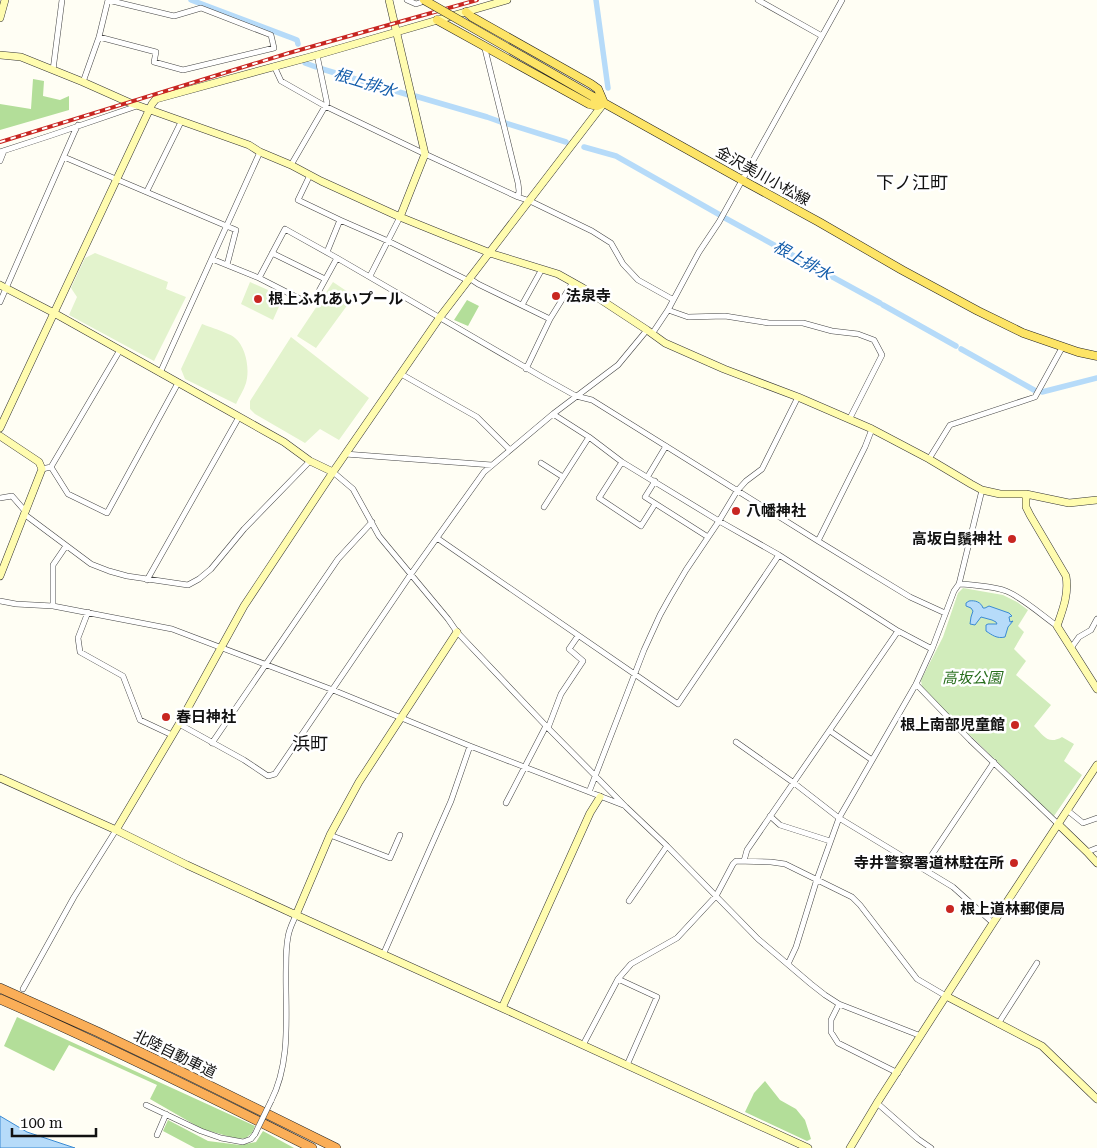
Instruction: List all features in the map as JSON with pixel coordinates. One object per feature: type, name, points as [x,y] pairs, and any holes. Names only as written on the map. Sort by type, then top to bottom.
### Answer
[{"type":"highway","name":"北陸自動車道","points":[[0,988],[160,1061],[336,1148]]},
{"type":"highway","name":"北陸自動車道","points":[[0,999],[176,1080],[312,1148]]},
{"type":"main road","name":"金沢美川小松線","points":[[426,0],[604,104],[978,311],[1023,334],[1078,352],[1097,356]]},
{"type":"main road","points":[[436,20],[589,104],[597,106],[604,104],[598,89],[472,18],[466,12]]},
{"type":"street","points":[[0,18],[5,0]]},
{"type":"street","points":[[52,70],[62,0]]},
{"type":"street","points":[[84,82],[99,37],[108,0],[174,16],[201,8],[271,35],[274,48],[183,70],[154,62],[156,52],[99,37]]},
{"type":"street","points":[[370,276],[400,217],[425,154],[389,0]]},
{"type":"street","points":[[407,0],[416,4],[426,0]]},
{"type":"street","points":[[0,428],[116,179],[156,99],[507,0]]},
{"type":"street","points":[[758,0],[822,36]]},
{"type":"street","points":[[179,724],[244,760],[268,776],[275,774],[411,574],[484,472],[553,414],[618,365],[668,310],[672,299],[719,222],[842,0]]},
{"type":"street","points":[[484,45],[518,183],[518,197]]},
{"type":"street","points":[[291,165],[327,103],[316,54]]},
{"type":"street","points":[[0,55],[21,57],[137,106],[249,145],[260,152],[400,217],[489,252],[558,274],[664,343],[872,428],[982,490],[1000,494],[1026,494],[1069,503],[1097,500]]},
{"type":"street","points":[[274,66],[281,81],[325,106],[592,231],[611,243],[623,264],[638,280],[672,299]]},
{"type":"street","points":[[23,989],[78,890],[179,724],[244,606],[345,454],[440,317],[604,104]]},
{"type":"street","points":[[0,161],[2,151],[52,136],[78,125],[137,106]]},
{"type":"street","points":[[147,191],[181,122]]},
{"type":"street","points":[[0,302],[3,287],[78,125]]},
{"type":"street","points":[[160,373],[260,152]]},
{"type":"street","points":[[64,157],[236,230],[226,265]]},
{"type":"street","points":[[310,175],[298,200],[550,319]]},
{"type":"street","points":[[326,252],[340,220]]},
{"type":"street","points":[[259,278],[285,229],[370,276],[526,369],[576,396],[592,400],[910,597],[946,613]]},
{"type":"street","points":[[272,253],[325,279]]},
{"type":"street","points":[[212,259],[259,278],[308,303],[314,300],[337,258]]},
{"type":"street","points":[[522,305],[542,269]]},
{"type":"street","points":[[526,369],[550,319],[573,282]]},
{"type":"street","points":[[3,287],[54,313],[284,442],[310,462],[333,472],[353,489],[379,536],[457,632],[547,727],[758,939],[811,984],[839,1004],[921,1036]]},
{"type":"street","points":[[668,310],[688,317],[725,316],[769,323],[803,323],[832,331],[858,334],[874,340],[882,355],[850,418]]},
{"type":"street","points":[[929,459],[950,425],[1035,397],[1063,346]]},
{"type":"street","points":[[42,469],[51,466],[120,350]]},
{"type":"street","points":[[401,374],[477,417],[510,450]]},
{"type":"street","points":[[51,466],[68,494],[107,513],[178,383]]},
{"type":"street","points":[[589,792],[634,674],[670,597],[737,491],[746,481],[762,469],[798,397]]},
{"type":"street","points":[[553,414],[589,437],[622,462],[779,555],[898,631],[932,649]]},
{"type":"street","points":[[147,580],[239,417]]},
{"type":"street","points":[[818,541],[865,447],[872,428]]},
{"type":"street","points":[[0,436],[39,462],[42,469],[0,576]]},
{"type":"street","points":[[544,506],[589,437]]},
{"type":"street","points":[[648,476],[666,446]]},
{"type":"street","points":[[345,454],[492,465]]},
{"type":"street","points":[[0,498],[12,496],[24,512],[92,564],[127,576],[188,585],[212,569],[244,529],[310,462]]},
{"type":"street","points":[[622,462],[599,498],[641,526],[655,504]]},
{"type":"street","points":[[541,463],[563,477]]},
{"type":"street","points":[[655,480],[645,497],[708,537]]},
{"type":"street","points":[[788,964],[796,946],[839,818],[916,684],[932,649],[954,590],[959,584],[982,490]]},
{"type":"street","points":[[1026,494],[1026,507],[1066,576],[1065,602],[1057,626]]},
{"type":"street","points":[[212,743],[338,559],[372,522]]},
{"type":"street","points":[[437,538],[678,704],[779,555]]},
{"type":"street","points":[[53,606],[53,565],[66,546]]},
{"type":"street","points":[[959,584],[1007,591],[1057,626],[1097,689]]},
{"type":"street","points":[[0,601],[53,606],[172,629],[626,806]]},
{"type":"street","points":[[88,612],[78,638],[80,652],[123,676],[140,720],[172,735]]},
{"type":"street","points":[[1071,648],[1079,637],[1091,630],[1097,619]]},
{"type":"street","points":[[744,861],[747,850],[898,631]]},
{"type":"street","points":[[146,1105],[201,1132],[243,1142],[251,1139],[255,1134],[281,1076],[286,1035],[287,938],[296,915],[330,835],[359,782],[457,632]]},
{"type":"street","points":[[506,803],[547,727],[562,694],[584,661],[569,649],[578,636]]},
{"type":"street","points":[[916,684],[970,740],[1097,863]]},
{"type":"street","points":[[830,731],[872,760]]},
{"type":"street","points":[[736,742],[839,818],[953,887],[993,923]]},
{"type":"street","points":[[384,955],[451,801],[470,746]]},
{"type":"street","points":[[922,868],[994,762]]},
{"type":"street","points":[[850,1148],[993,923],[1097,765]]},
{"type":"street","points":[[0,778],[808,1148]]},
{"type":"street","points":[[502,1008],[590,813],[600,797]]},
{"type":"street","points":[[1067,810],[1083,823],[1097,818]]},
{"type":"street","points":[[770,816],[780,825],[830,841]]},
{"type":"street","points":[[330,835],[390,858],[400,835]]},
{"type":"street","points":[[629,901],[667,846]]},
{"type":"street","points":[[1087,852],[1097,848]]},
{"type":"street","points":[[583,1045],[618,979],[631,964],[677,938],[716,896],[736,861],[771,862],[785,864],[852,897],[916,979],[1042,1046],[1097,1099]]},
{"type":"street","points":[[998,1024],[1037,963]]},
{"type":"street","points":[[618,979],[657,997],[626,1065]]},
{"type":"street","points":[[839,1004],[831,1020],[831,1032],[838,1043],[898,1073]]},
{"type":"street","points":[[877,1103],[930,1148]]},
{"type":"street","points":[[157,1135],[166,1114]]},
{"type":"green space","points":[[33,79],[44,81],[43,96],[60,100],[69,96],[69,110],[0,130],[0,104],[31,109]]},
{"type":"green space","points":[[95,253],[168,282],[166,289],[186,297],[154,361],[69,315],[77,297],[71,288],[85,258]]},
{"type":"green space","name":"根上ふれあいプール","points":[[250,282],[268,290],[266,295],[281,302],[273,320],[241,304]]},
{"type":"green space","points":[[333,282],[354,296],[316,348],[297,336]]},
{"type":"green space","points":[[467,300],[479,306],[468,326],[454,320]]},
{"type":"green space","points":[[202,324],[232,336],[242,347],[247,365],[247,377],[245,386],[236,404],[185,379],[181,369]]},
{"type":"green space","points":[[291,337],[369,398],[339,440],[320,429],[305,443],[255,414],[250,409],[250,401]]},
{"type":"green space","name":"高坂公園","points":[[963,588],[1003,595],[1028,610],[1018,626],[1024,632],[1014,649],[1026,661],[1016,675],[1051,705],[1034,726],[1050,740],[1062,737],[1074,744],[1064,761],[1082,775],[1054,816],[937,705],[922,688],[921,680],[943,637],[958,593]]},
{"type":"green space","points":[[17,1017],[255,1126],[252,1133],[246,1138],[238,1139],[202,1129],[150,1099],[157,1085],[69,1045],[54,1071],[4,1046]]},
{"type":"green space","points":[[765,1081],[780,1100],[796,1109],[805,1120],[811,1139],[807,1141],[745,1112],[754,1093]]},
{"type":"green space","points":[[168,1120],[208,1141],[240,1145],[256,1142],[263,1131],[294,1148],[195,1148],[163,1131]]},
{"type":"water","points":[[969,601],[981,604],[983,608],[989,606],[1009,613],[1012,616],[1009,617],[1010,622],[1013,621],[1008,627],[1005,637],[997,637],[986,631],[986,625],[997,624],[992,620],[981,617],[975,625],[970,624],[973,611],[966,606],[966,603]]},
{"type":"water","points":[[0,1116],[27,1132],[75,1148],[0,1148]]},
{"type":"waterway","name":"根上排水","points":[[191,0],[297,40],[298,44]]},
{"type":"waterway","points":[[596,0],[608,88]]},
{"type":"waterway","name":"根上排水","points":[[304,61],[316,67]]},
{"type":"waterway","name":"根上排水","points":[[322,69],[409,95]]},
{"type":"waterway","name":"根上排水","points":[[415,96],[501,122]]},
{"type":"waterway","name":"根上排水","points":[[505,123],[566,142]]},
{"type":"waterway","name":"根上排水","points":[[584,147],[616,156],[720,215]]},
{"type":"waterway","name":"根上排水","points":[[725,218],[880,303]]},
{"type":"waterway","name":"根上排水","points":[[883,305],[956,346]]},
{"type":"waterway","name":"根上排水","points":[[961,349],[1034,390]]},
{"type":"waterway","name":"根上排水","points":[[1042,392],[1097,378]]},
{"type":"railway","points":[[0,142],[289,53],[477,0]]},
{"type":"place","name":"法泉寺","points":[[556,296]]},
{"type":"place","name":"根上ふれあいプール","points":[[258,299]]},
{"type":"place","name":"八幡神社","points":[[736,511]]},
{"type":"place","name":"高坂白鬚神社","points":[[1012,539]]},
{"type":"place","name":"春日神社","points":[[166,717]]},
{"type":"place","name":"根上南部児童館","points":[[1015,725]]},
{"type":"place","name":"寺井警察署道林駐在所","points":[[1014,863]]},
{"type":"place","name":"根上道林郵便局","points":[[950,909]]},
{"type":"district","name":"下ノ江町","points":[[912,183]]},
{"type":"district","name":"浜町","points":[[310,744]]}]
